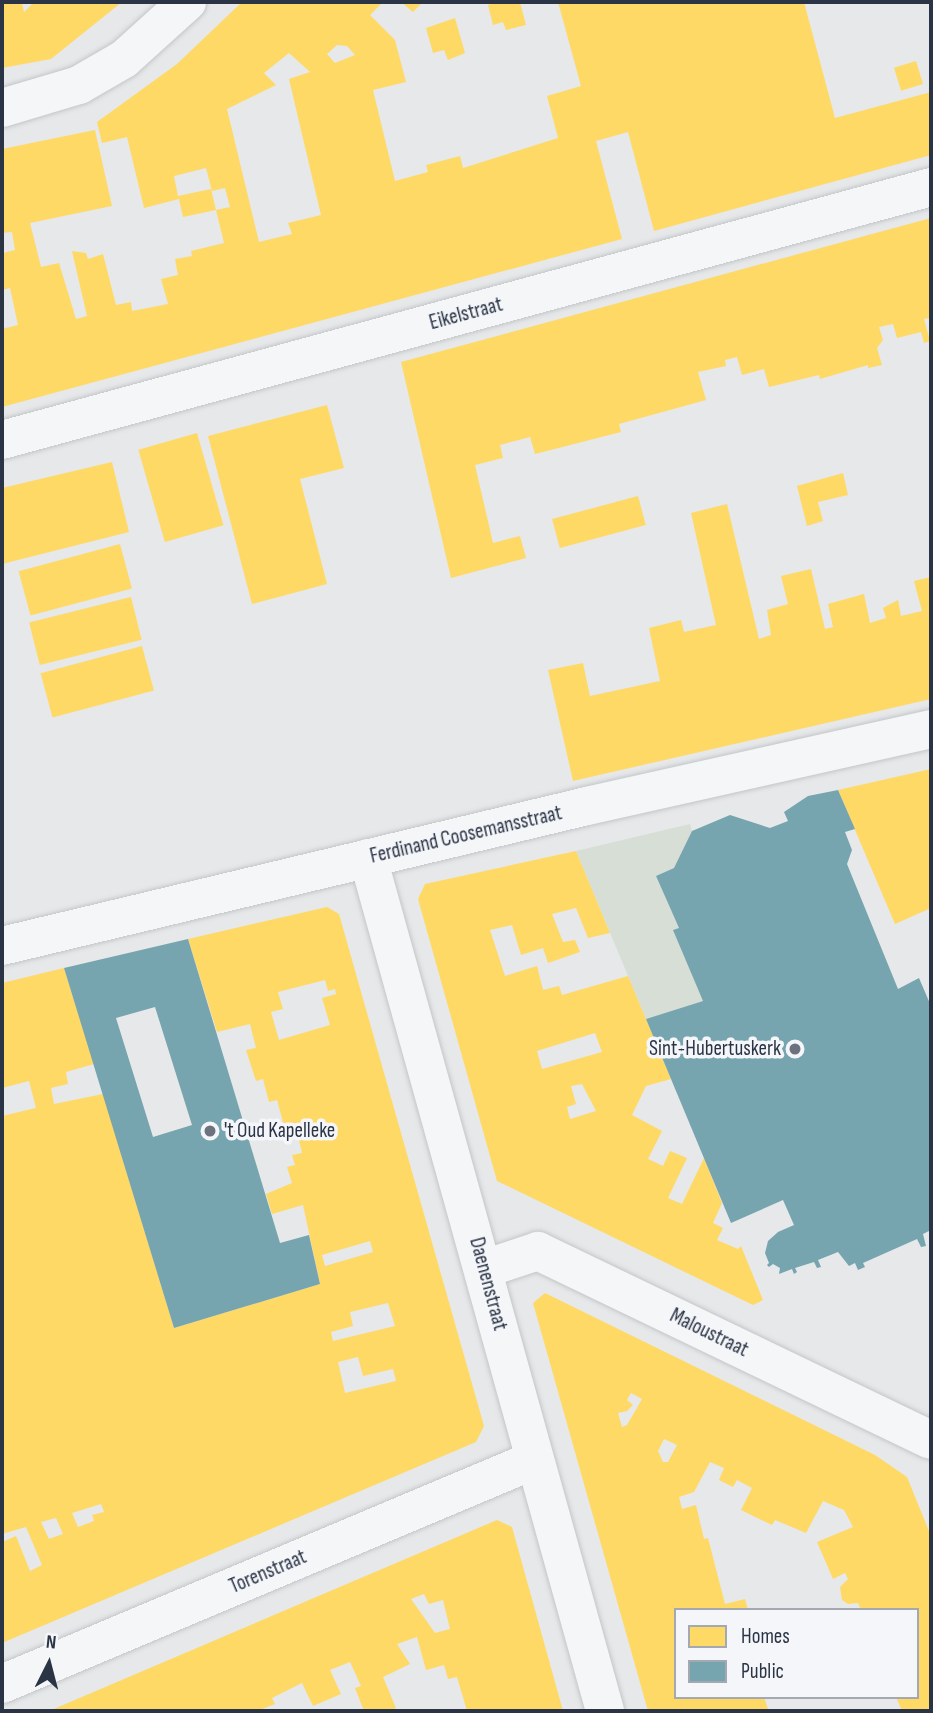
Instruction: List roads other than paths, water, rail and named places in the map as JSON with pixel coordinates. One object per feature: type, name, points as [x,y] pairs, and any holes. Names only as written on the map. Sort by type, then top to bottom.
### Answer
[{"type":"street","points":[[2,108],[79,85],[124,59],[187,2]]},
{"type":"street","name":"Eikelstraat","points":[[2,440],[931,187]]},
{"type":"street","name":"Ferdinand Coosemansstraat","points":[[2,946],[368,858],[931,729]]},
{"type":"street","name":"Daenenstraat","points":[[368,858],[605,1711]]},
{"type":"street","name":"Maloustraat","points":[[484,1269],[538,1251],[931,1440]]},
{"type":"street","name":"Torenstraat","points":[[2,1684],[534,1460]]},
{"type":"place","name":"Sint-Hubertuskerk","points":[[795,1049]]},
{"type":"place","name":"'t Oud Kapelleke","points":[[210,1131]]}]
